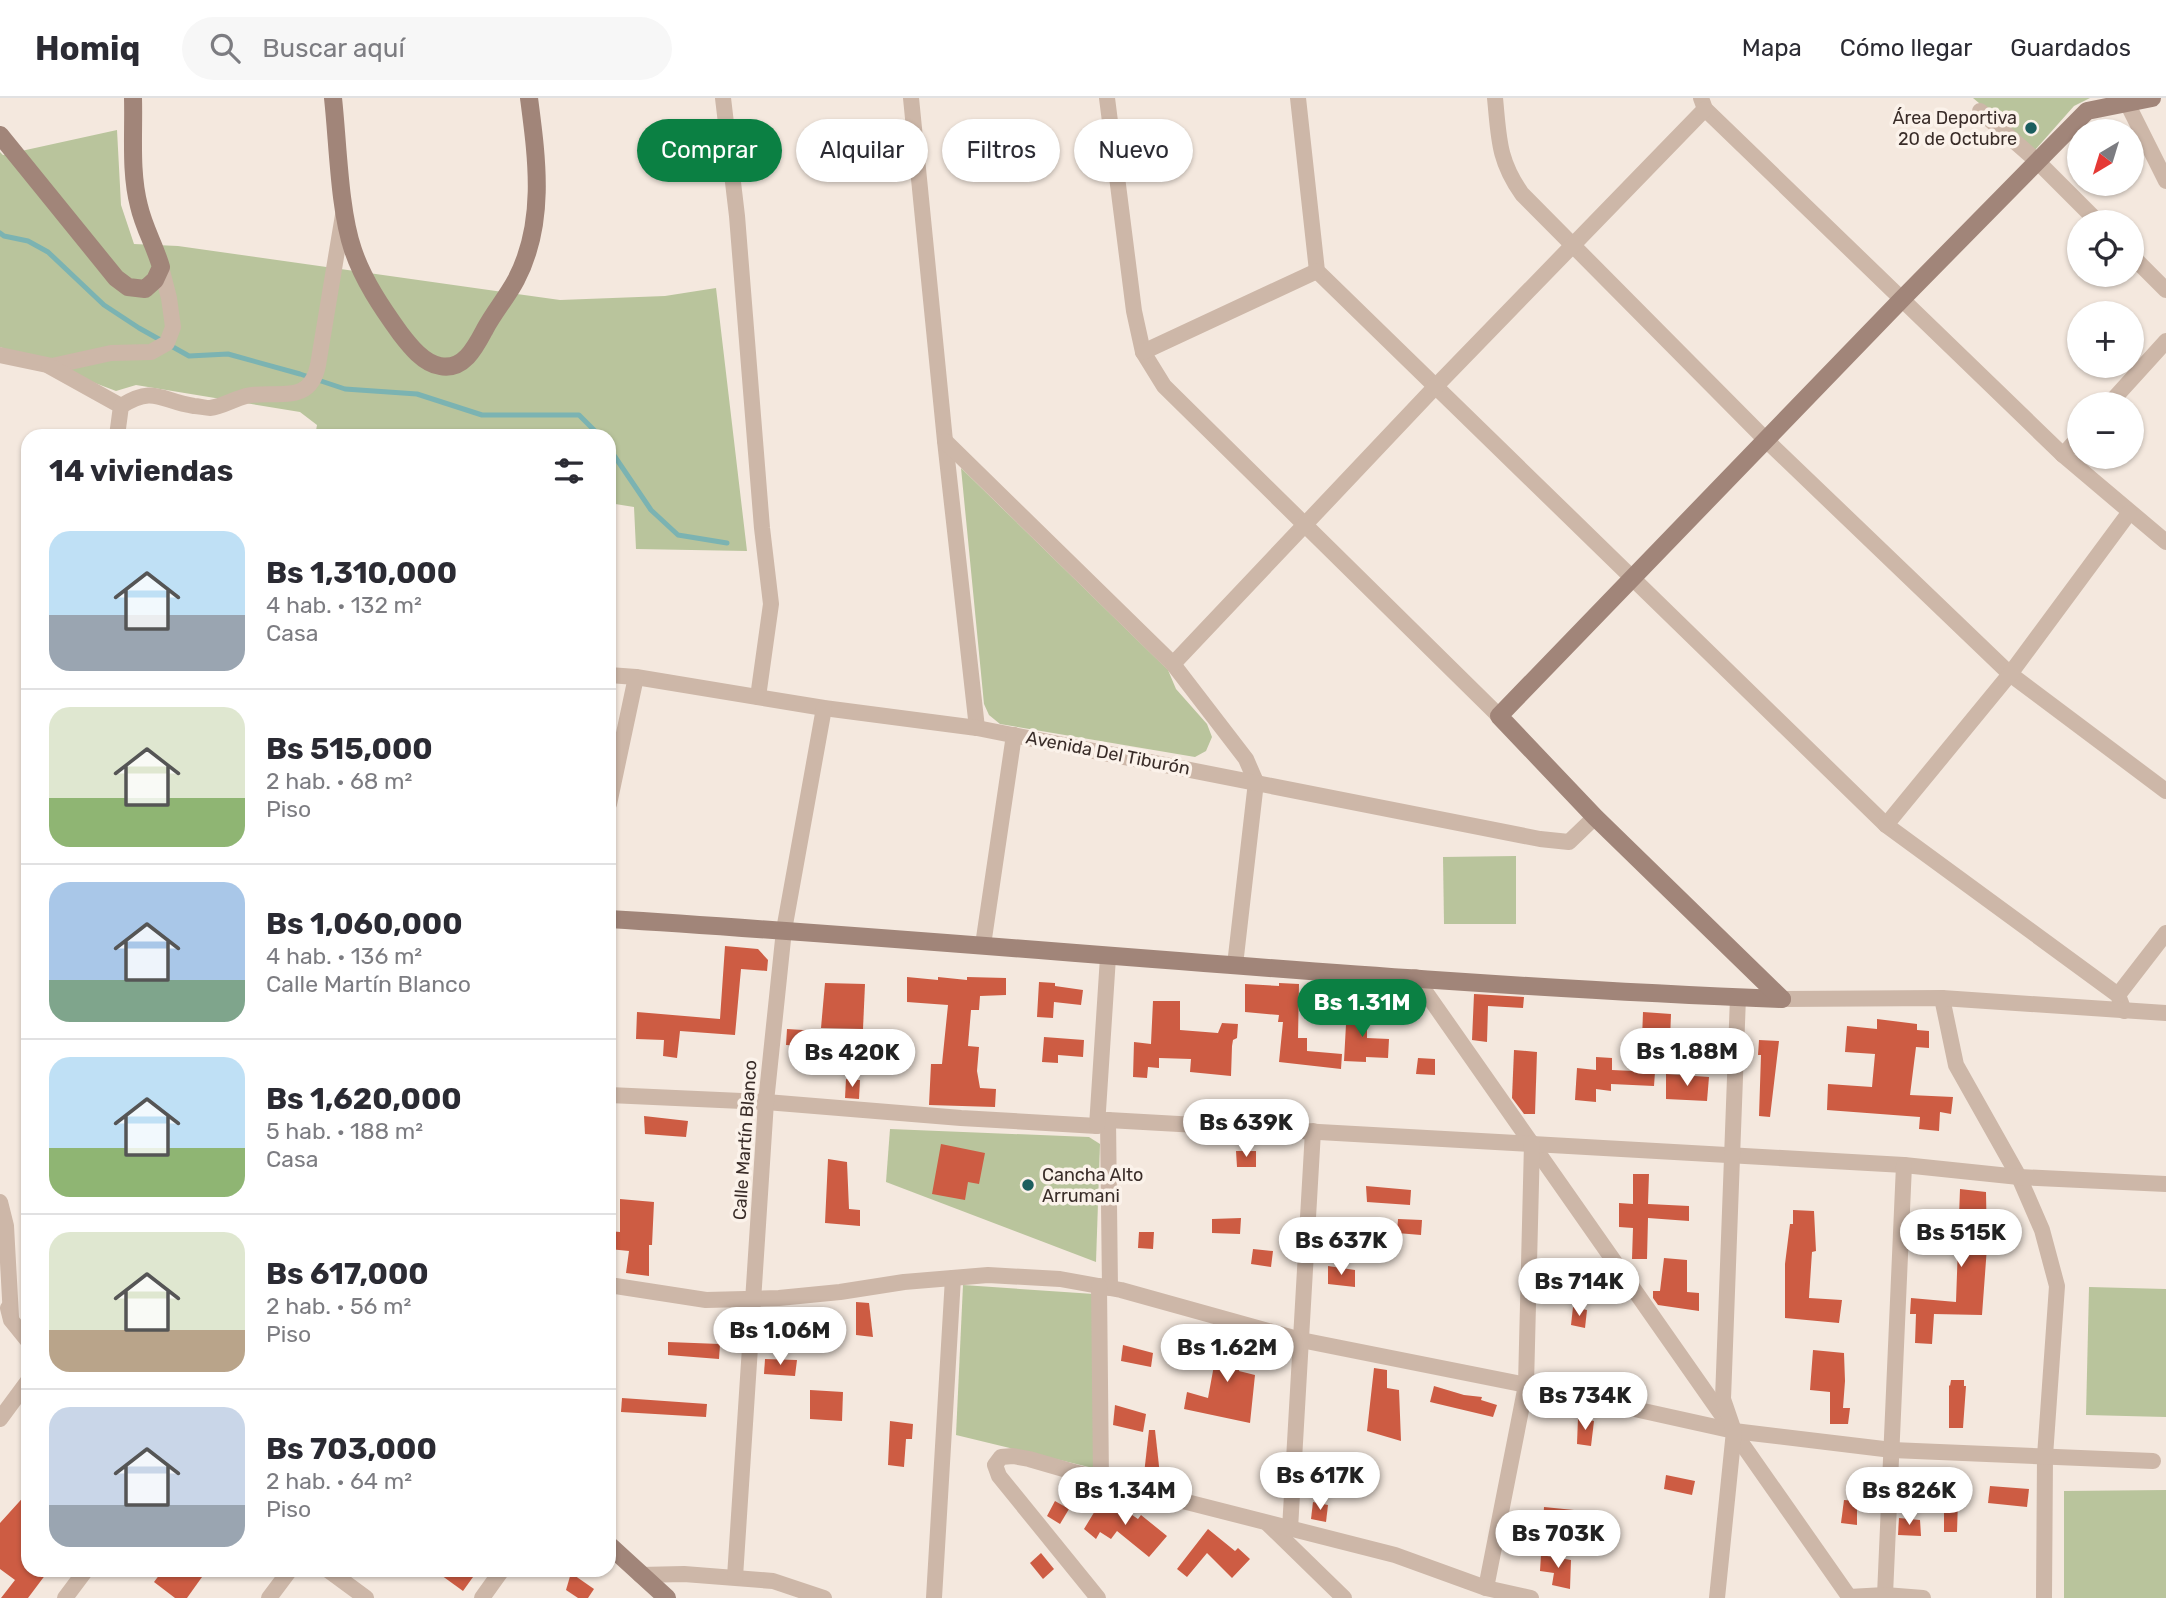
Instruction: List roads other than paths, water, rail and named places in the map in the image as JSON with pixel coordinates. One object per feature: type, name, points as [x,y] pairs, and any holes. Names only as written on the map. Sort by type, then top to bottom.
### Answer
[{"type":"street","points":[[49,366],[111,353],[152,352],[167,343],[173,327],[161,267],[138,203],[134,170],[133,98]]},
{"type":"street","points":[[333,98],[344,209],[353,250],[368,284],[410,346],[428,363],[442,367],[456,365],[478,346],[485,328],[516,280],[528,254],[537,213],[536,152],[529,98]]},
{"type":"street","points":[[723,98],[737,216],[761,515],[771,604],[758,697]]},
{"type":"street","points":[[911,98],[977,728]]},
{"type":"street","points":[[1107,98],[1134,311],[1143,352],[1164,386],[1499,716],[1595,817],[1782,999]]},
{"type":"street","points":[[1298,98],[1317,271],[1886,825],[2118,995],[2124,1011]]},
{"type":"street","points":[[1495,98],[1501,154],[1509,176],[1522,194],[1766,440],[2010,674],[2166,791]]},
{"type":"street","points":[[1499,716],[2087,111],[2152,98]]},
{"type":"street","points":[[2127,103],[2166,181]]},
{"type":"street","points":[[1173,664],[1436,386],[1574,245],[1703,104],[2063,455],[2166,542]]},
{"type":"street","points":[[1980,111],[2038,162],[2086,210]]},
{"type":"street","points":[[0,135],[128,287],[145,289],[155,280],[161,267]]},
{"type":"street","points":[[121,406],[138,396],[156,394],[184,404],[209,408],[249,395],[290,394],[308,387],[316,377],[344,209]]},
{"type":"street","points":[[2144,268],[2166,290]]},
{"type":"street","points":[[1143,352],[1317,271]]},
{"type":"street","points":[[2120,392],[2166,341]]},
{"type":"street","points":[[0,355],[49,366],[121,406]]},
{"type":"street","points":[[118,429],[121,406]]},
{"type":"street","points":[[945,440],[1173,664],[1246,759],[1256,782],[1235,965]]},
{"type":"street","points":[[2063,455],[2067,450]]},
{"type":"street","points":[[1886,825],[2010,674],[2129,513]]},
{"type":"street","name":"Avenida Del Tiburón","points":[[616,676],[824,708],[977,728],[1540,839],[1569,842],[1595,817]]},
{"type":"street","points":[[616,771],[636,677]]},
{"type":"street","name":"Calle Martín Blanco","points":[[735,1577],[766,1102],[784,930],[824,708]]},
{"type":"street","points":[[983,945],[1014,735]]},
{"type":"street","points":[[616,919],[1415,978],[1782,999],[1942,998],[2166,1013]]},
{"type":"street","points":[[2118,995],[2166,933]]},
{"type":"street","points":[[1101,1480],[1105,1287],[1102,1123],[1108,957]]},
{"type":"street","points":[[1415,978],[1849,1597],[1885,1595],[1923,1598]]},
{"type":"street","points":[[1717,1598],[1734,1431],[1723,1399],[1738,997]]},
{"type":"street","points":[[1942,998],[1956,1065],[2019,1177],[2042,1230],[2057,1286],[2045,1456],[2044,1598]]},
{"type":"street","points":[[616,1095],[766,1102],[961,1118],[1313,1131],[1532,1143],[1904,1165],[2019,1177],[2166,1184]]},
{"type":"street","points":[[1290,1529],[1313,1131]]},
{"type":"street","points":[[1486,1588],[1526,1385],[1532,1143]]},
{"type":"street","points":[[1885,1595],[1904,1165]]},
{"type":"street","points":[[0,1202],[6,1226],[10,1317]]},
{"type":"street","points":[[616,1286],[706,1300],[816,1294],[904,1282],[988,1275],[1048,1279],[1105,1287],[1301,1340],[1526,1385],[1734,1431],[1892,1450],[2153,1461]]},
{"type":"street","points":[[934,1598],[953,1278]]},
{"type":"street","points":[[0,1279],[10,1317],[21,1332]]},
{"type":"street","points":[[0,1419],[21,1390]]},
{"type":"street","points":[[1098,1598],[999,1476],[995,1465],[1001,1457],[1013,1456],[1395,1555],[1486,1588],[1531,1598]]},
{"type":"street","points":[[1267,1523],[1344,1598]]},
{"type":"street","points":[[616,1552],[667,1598]]},
{"type":"street","points":[[640,1576],[684,1574],[773,1581],[824,1598]]},
{"type":"street","points":[[65,1598],[81,1577]]},
{"type":"street","points":[[269,1598],[285,1577]]},
{"type":"street","points":[[338,1577],[366,1598]]},
{"type":"street","points":[[482,1598],[497,1577]]},
{"type":"waterway","points":[[0,233],[28,241],[48,252],[104,305],[189,356],[228,354],[345,389],[417,394],[482,415],[579,415],[593,429]]},
{"type":"waterway","points":[[616,458],[651,510],[678,535],[727,543]]},
{"type":"place","name":"Área Deportiva 20 de Octubre","points":[[2031,128]]},
{"type":"place","name":"Cancha Alto Arrumani","points":[[1028,1185]]}]
